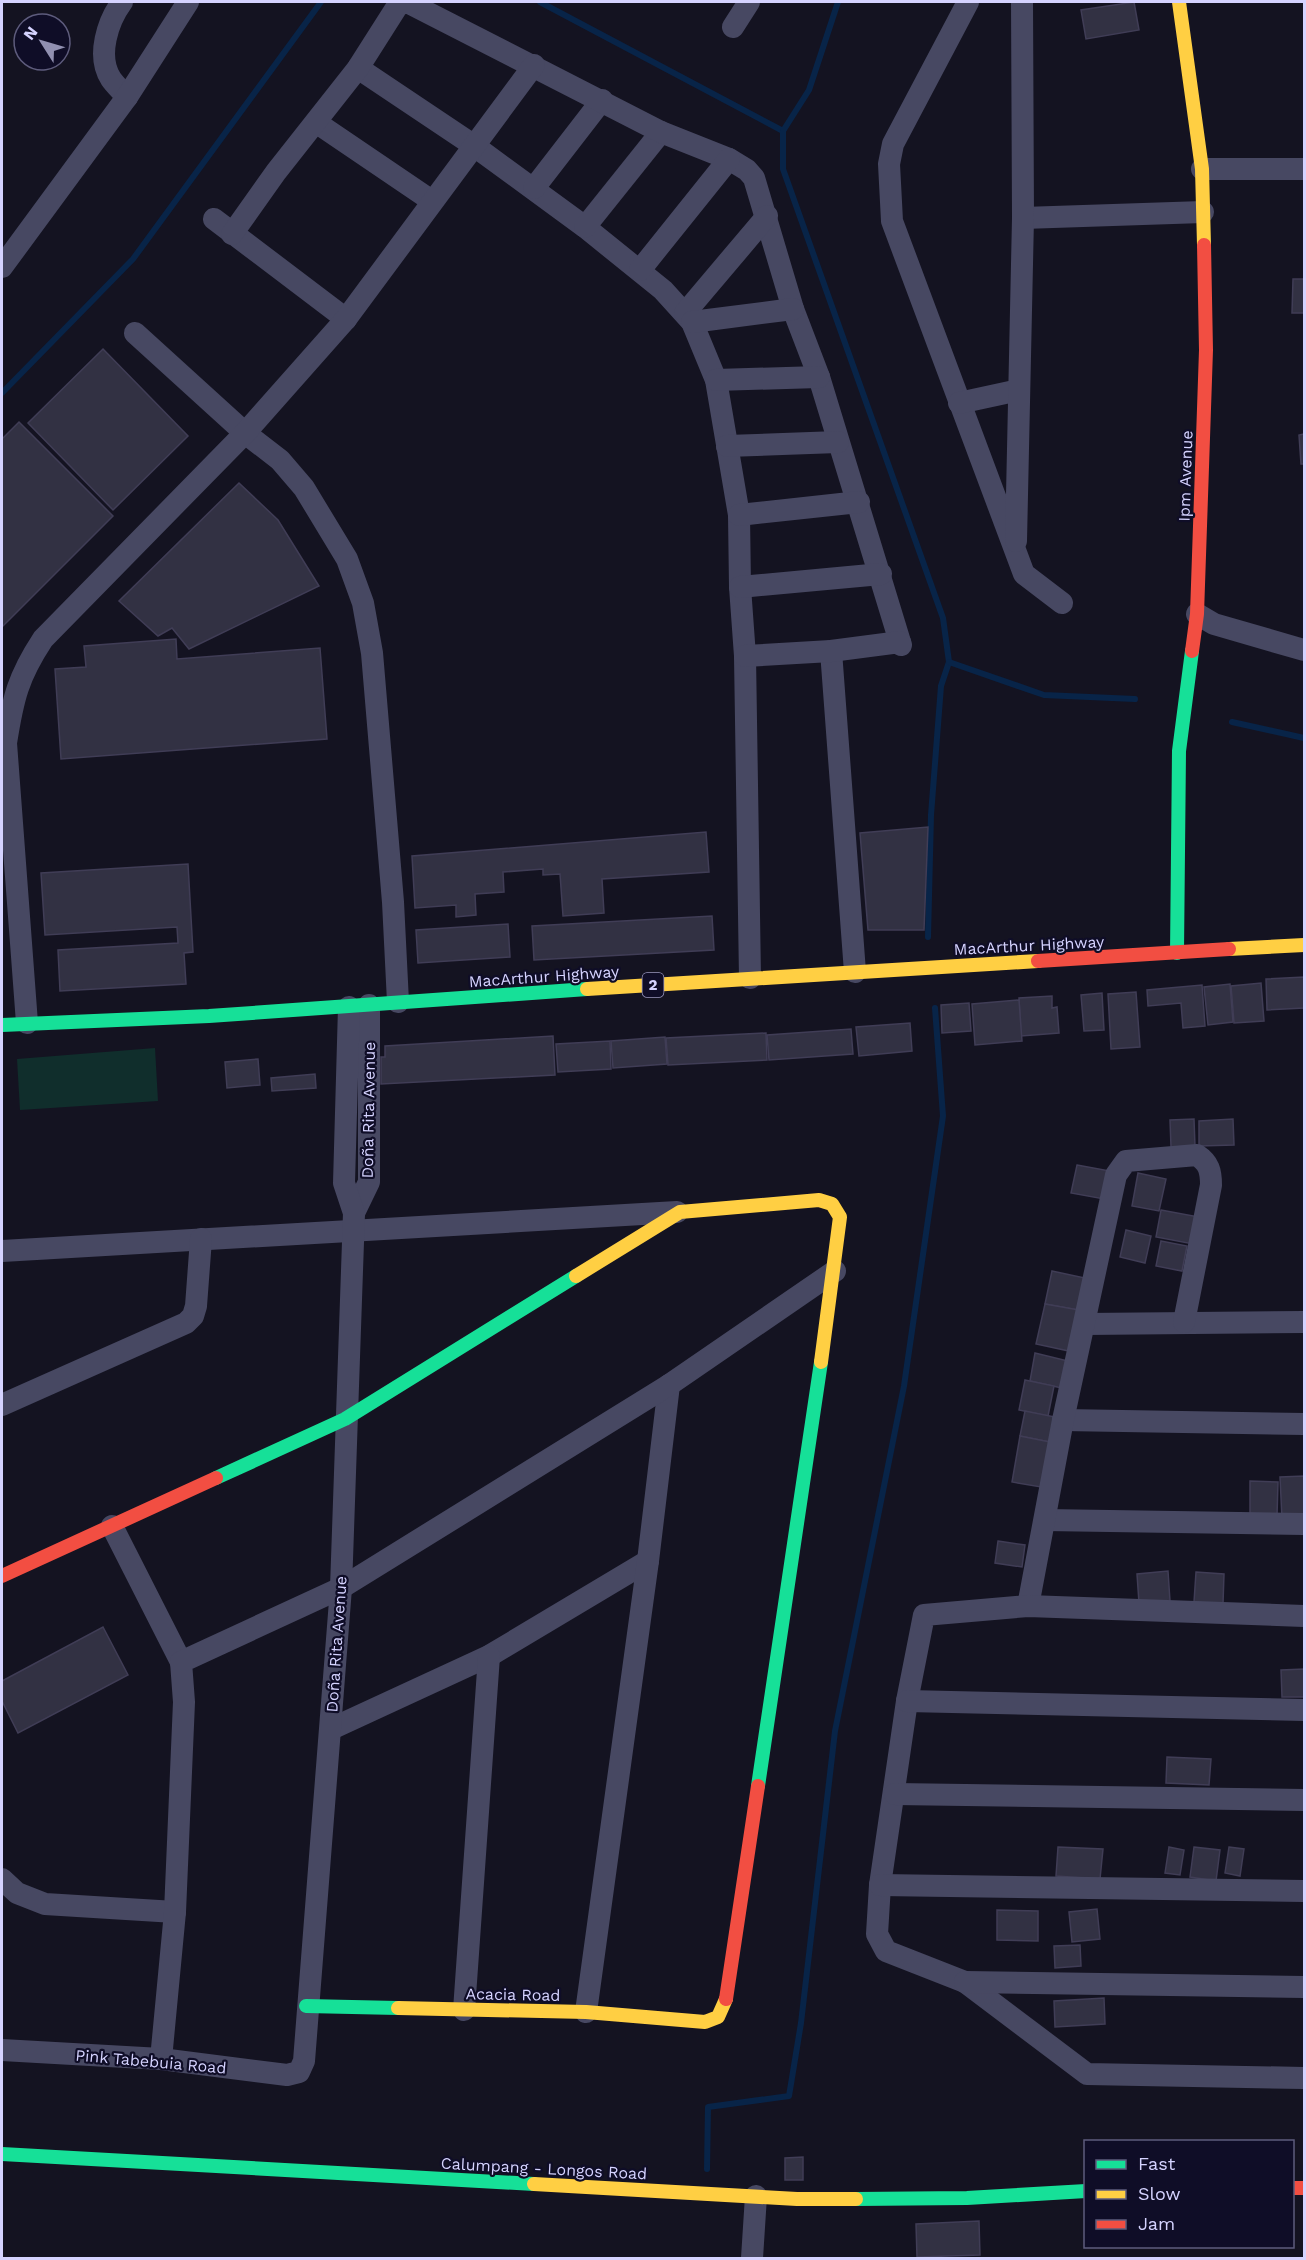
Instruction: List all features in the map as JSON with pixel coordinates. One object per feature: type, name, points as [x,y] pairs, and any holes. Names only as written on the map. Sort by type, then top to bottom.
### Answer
[{"type":"main road","name":"Ipm Avenue","points":[[1177,953],[1179,751],[1197,614],[1206,350],[1202,169],[1179,2]]},
{"type":"main road","name":"MacArthur Highway","points":[[2,1025],[209,1016],[750,978],[1305,945]]},
{"type":"main road","points":[[2,1576],[345,1419],[680,1212],[819,1200],[832,1204],[840,1217],[835,1271]]},
{"type":"main road","name":"Acacia Road","points":[[306,2006],[586,2012],[705,2022],[718,2017],[725,2006],[835,1271]]},
{"type":"main road","name":"Calumpang - Longos Road","points":[[2,2154],[756,2196],[967,2198],[1084,2191]]},
{"type":"street","points":[[122,2],[112,15],[105,61],[110,78],[127,97]]},
{"type":"street","points":[[6,253],[127,97],[188,2]]},
{"type":"street","points":[[232,234],[276,172],[317,123],[358,68],[398,5],[407,2],[661,132],[729,159],[747,170],[753,178],[767,216],[793,309],[819,377],[881,574],[900,644],[745,656]]},
{"type":"street","points":[[733,27],[749,2]]},
{"type":"street","points":[[968,2],[893,144],[889,164],[892,221],[1023,574],[1062,603]]},
{"type":"street","points":[[1016,554],[1023,219],[1022,2]]},
{"type":"street","points":[[27,1023],[6,743],[12,705],[23,669],[42,639],[245,433],[346,319],[534,65]]},
{"type":"street","points":[[358,68],[534,188],[640,270],[688,318],[716,380],[740,515],[740,587],[745,656],[750,978]]},
{"type":"street","points":[[534,188],[602,100]]},
{"type":"street","points":[[317,123],[432,201]]},
{"type":"street","points":[[585,227],[661,132]]},
{"type":"street","points":[[640,270],[729,159]]},
{"type":"street","points":[[1202,169],[1305,169]]},
{"type":"street","points":[[1023,219],[1203,212]]},
{"type":"street","points":[[688,318],[767,216]]},
{"type":"street","points":[[214,219],[346,319]]},
{"type":"street","points":[[688,318],[793,309]]},
{"type":"street","points":[[135,333],[245,433],[280,460],[304,488],[347,559],[363,603],[372,653],[393,902],[398,1002]]},
{"type":"street","points":[[716,380],[819,377]]},
{"type":"street","points":[[959,403],[1019,390]]},
{"type":"street","points":[[727,446],[838,442]]},
{"type":"street","points":[[740,515],[859,502]]},
{"type":"street","points":[[740,587],[881,574]]},
{"type":"street","points":[[1197,614],[1214,624],[1305,650]]},
{"type":"street","points":[[831,651],[855,972]]},
{"type":"street","name":"Doña Rita Avenue","points":[[299,2072],[304,2061],[306,2006],[331,1729],[341,1587],[345,1419],[354,1221],[369,1182],[359,1006]]},
{"type":"street","points":[[1028,1606],[1063,1420],[1120,1167],[1135,1158],[1197,1155],[1206,1161],[1211,1173],[1211,1185],[1184,1322]]},
{"type":"street","points":[[2,1251],[201,1239],[354,1221],[680,1212]]},
{"type":"street","points":[[2,1405],[186,1323],[193,1316],[196,1306],[201,1239]]},
{"type":"street","points":[[181,1662],[341,1587],[669,1385],[835,1271]]},
{"type":"street","points":[[1085,1324],[1305,1322]]},
{"type":"street","points":[[586,2012],[648,1561],[669,1385]]},
{"type":"street","points":[[1063,1420],[1305,1424]]},
{"type":"street","points":[[1045,1520],[1305,1524]]},
{"type":"street","points":[[112,1526],[181,1662],[184,1702],[174,1912],[161,2060]]},
{"type":"street","points":[[331,1729],[489,1656],[648,1561]]},
{"type":"street","points":[[1305,1616],[1028,1606],[924,1616],[907,1701],[880,1885],[877,1934],[886,1951],[965,1982],[1087,2074],[1305,2078]]},
{"type":"street","points":[[464,2010],[489,1656]]},
{"type":"street","points":[[907,1701],[1305,1710]]},
{"type":"street","points":[[895,1794],[1305,1800]]},
{"type":"street","points":[[2,1879],[16,1893],[45,1904],[174,1912]]},
{"type":"street","points":[[880,1885],[1305,1891]]},
{"type":"street","points":[[965,1982],[1305,1987]]},
{"type":"street","name":"Pink Tabebuia Road","points":[[2,2050],[161,2060],[287,2075],[299,2072]]},
{"type":"street","points":[[752,2259],[756,2196]]},
{"type":"green space","points":[[155,1048],[158,1101],[20,1110],[17,1059]]},
{"type":"building","points":[[1134,2],[1139,30],[1086,39],[1081,10]]},
{"type":"building","points":[[1293,279],[1304,279],[1304,313],[1292,313]]},
{"type":"building","points":[[103,349],[188,436],[113,510],[28,423]]},
{"type":"building","points":[[19,422],[113,516],[2,627],[2,439]]},
{"type":"building","points":[[1304,434],[1304,464],[1301,464],[1299,435]]},
{"type":"building","points":[[239,483],[278,520],[319,586],[189,649],[172,628],[158,636],[119,601]]},
{"type":"building","points":[[176,639],[177,659],[320,648],[327,739],[61,759],[55,669],[86,667],[84,646]]},
{"type":"building","points":[[928,827],[924,930],[868,930],[860,833]]},
{"type":"building","points":[[706,832],[709,872],[602,879],[604,913],[563,916],[560,874],[543,875],[543,869],[503,872],[504,892],[475,894],[476,915],[456,917],[456,905],[415,908],[412,856]]},
{"type":"building","points":[[188,864],[193,952],[184,953],[186,984],[60,991],[58,950],[178,943],[177,927],[45,935],[41,873]]},
{"type":"building","points":[[712,916],[714,950],[534,960],[532,926]]},
{"type":"building","points":[[508,924],[510,957],[418,963],[416,930]]},
{"type":"building","points":[[1304,977],[1304,1008],[1267,1010],[1266,979]]},
{"type":"building","points":[[1261,983],[1264,1021],[1234,1023],[1231,986]]},
{"type":"building","points":[[1230,984],[1233,1022],[1208,1025],[1204,987]]},
{"type":"building","points":[[1202,985],[1205,1026],[1183,1028],[1181,1003],[1148,1006],[1147,990]]},
{"type":"building","points":[[1136,992],[1140,1047],[1111,1049],[1108,994]]},
{"type":"building","points":[[1102,993],[1104,1030],[1084,1031],[1081,995]]},
{"type":"building","points":[[1052,996],[1052,1008],[1057,1007],[1059,1033],[1021,1036],[1019,998]]},
{"type":"building","points":[[1019,1000],[1022,1041],[975,1045],[972,1004]]},
{"type":"building","points":[[969,1003],[971,1031],[942,1033],[941,1005]]},
{"type":"building","points":[[910,1023],[912,1051],[859,1056],[856,1027]]},
{"type":"building","points":[[851,1029],[853,1054],[769,1060],[767,1035]]},
{"type":"building","points":[[766,1033],[767,1060],[668,1065],[666,1038]]},
{"type":"building","points":[[553,1036],[555,1075],[381,1084],[381,1057],[385,1057],[385,1046]]},
{"type":"building","points":[[665,1037],[667,1064],[613,1068],[611,1041]]},
{"type":"building","points":[[610,1041],[611,1069],[558,1072],[556,1044]]},
{"type":"building","points":[[258,1059],[260,1085],[227,1088],[225,1062]]},
{"type":"building","points":[[315,1074],[316,1088],[272,1091],[271,1078]]},
{"type":"building","points":[[1194,1119],[1195,1146],[1171,1147],[1170,1120]]},
{"type":"building","points":[[1233,1119],[1234,1145],[1199,1146],[1199,1121]]},
{"type":"building","points":[[1077,1165],[1110,1171],[1104,1199],[1071,1193]]},
{"type":"building","points":[[1138,1173],[1166,1179],[1159,1211],[1132,1206]]},
{"type":"building","points":[[1161,1210],[1199,1217],[1193,1244],[1156,1237]]},
{"type":"building","points":[[1126,1230],[1151,1236],[1145,1263],[1120,1257]]},
{"type":"building","points":[[1161,1241],[1187,1246],[1182,1271],[1156,1266]]},
{"type":"building","points":[[1052,1271],[1085,1278],[1079,1310],[1045,1304]]},
{"type":"building","points":[[1045,1304],[1079,1310],[1069,1351],[1036,1344]]},
{"type":"building","points":[[1035,1353],[1068,1361],[1062,1388],[1030,1381]]},
{"type":"building","points":[[1025,1380],[1054,1386],[1048,1416],[1019,1410]]},
{"type":"building","points":[[1025,1411],[1055,1417],[1050,1442],[1020,1436]]},
{"type":"building","points":[[1020,1436],[1050,1442],[1041,1487],[1012,1482]]},
{"type":"building","points":[[1304,1476],[1304,1517],[1282,1519],[1280,1477]]},
{"type":"building","points":[[1250,1481],[1278,1482],[1277,1516],[1250,1516]]},
{"type":"building","points":[[998,1541],[1025,1545],[1022,1567],[995,1563]]},
{"type":"building","points":[[1168,1571],[1170,1601],[1139,1603],[1137,1574]]},
{"type":"building","points":[[1196,1572],[1224,1574],[1223,1604],[1194,1602]]},
{"type":"building","points":[[103,1627],[128,1675],[18,1733],[2,1701],[2,1681]]},
{"type":"building","points":[[1304,1669],[1304,1697],[1282,1697],[1281,1670]]},
{"type":"building","points":[[1167,1757],[1211,1759],[1209,1785],[1166,1783]]},
{"type":"building","points":[[1058,1847],[1103,1849],[1100,1879],[1056,1876]]},
{"type":"building","points":[[1169,1847],[1184,1850],[1180,1875],[1165,1873]]},
{"type":"building","points":[[1194,1847],[1220,1850],[1216,1881],[1190,1877]]},
{"type":"building","points":[[1229,1847],[1244,1849],[1240,1876],[1225,1873]]},
{"type":"building","points":[[1097,1909],[1100,1939],[1072,1942],[1069,1912]]},
{"type":"building","points":[[997,1910],[1038,1911],[1038,1941],[997,1940]]},
{"type":"building","points":[[1080,1945],[1081,1966],[1055,1968],[1054,1946]]},
{"type":"building","points":[[1104,1998],[1105,2024],[1055,2027],[1054,2001]]},
{"type":"building","points":[[803,2157],[803,2180],[785,2180],[785,2158]]},
{"type":"building","points":[[979,2221],[980,2255],[917,2257],[916,2224]]},
{"type":"waterway","points":[[2,393],[133,259],[321,2]]},
{"type":"waterway","points":[[540,2],[783,131]]},
{"type":"waterway","points":[[838,2],[809,90],[783,131],[783,169],[943,618],[949,662],[941,686],[931,815],[928,937]]},
{"type":"waterway","points":[[949,662],[1044,695],[1135,699]]},
{"type":"waterway","points":[[1232,722],[1304,738]]},
{"type":"waterway","points":[[707,2169],[708,2107],[789,2096],[801,2023],[835,1731],[904,1386],[943,1116],[935,1008]]},
{"type":"traffic: fast","points":[[1177,953],[1179,751],[1192,651]]},
{"type":"traffic: fast","points":[[2,1025],[209,1016],[587,989]]},
{"type":"traffic: fast","points":[[216,1478],[345,1419],[576,1276]]},
{"type":"traffic: fast","points":[[758,1786],[821,1362]]},
{"type":"traffic: fast","points":[[306,2006],[398,2008]]},
{"type":"traffic: fast","points":[[2,2154],[534,2184]]},
{"type":"traffic: fast","points":[[856,2199],[967,2198],[1084,2191]]},
{"type":"traffic: slow","points":[[1179,2],[1202,169],[1204,245]]},
{"type":"traffic: slow","points":[[1229,949],[1304,945]]},
{"type":"traffic: slow","points":[[587,989],[1038,961]]},
{"type":"traffic: slow","points":[[576,1276],[680,1212],[819,1200],[832,1204],[840,1217],[821,1362]]},
{"type":"traffic: slow","points":[[398,2008],[586,2012],[705,2022],[718,2017],[726,1999]]},
{"type":"traffic: slow","points":[[534,2184],[797,2199],[856,2199]]},
{"type":"traffic: jam","points":[[1192,651],[1197,614],[1206,350],[1204,245]]},
{"type":"traffic: jam","points":[[1038,961],[1229,949]]},
{"type":"traffic: jam","points":[[2,1576],[216,1478]]},
{"type":"traffic: jam","points":[[726,1999],[758,1786]]},
{"type":"traffic: jam","points":[[1294,2188],[1304,2188]]}]
